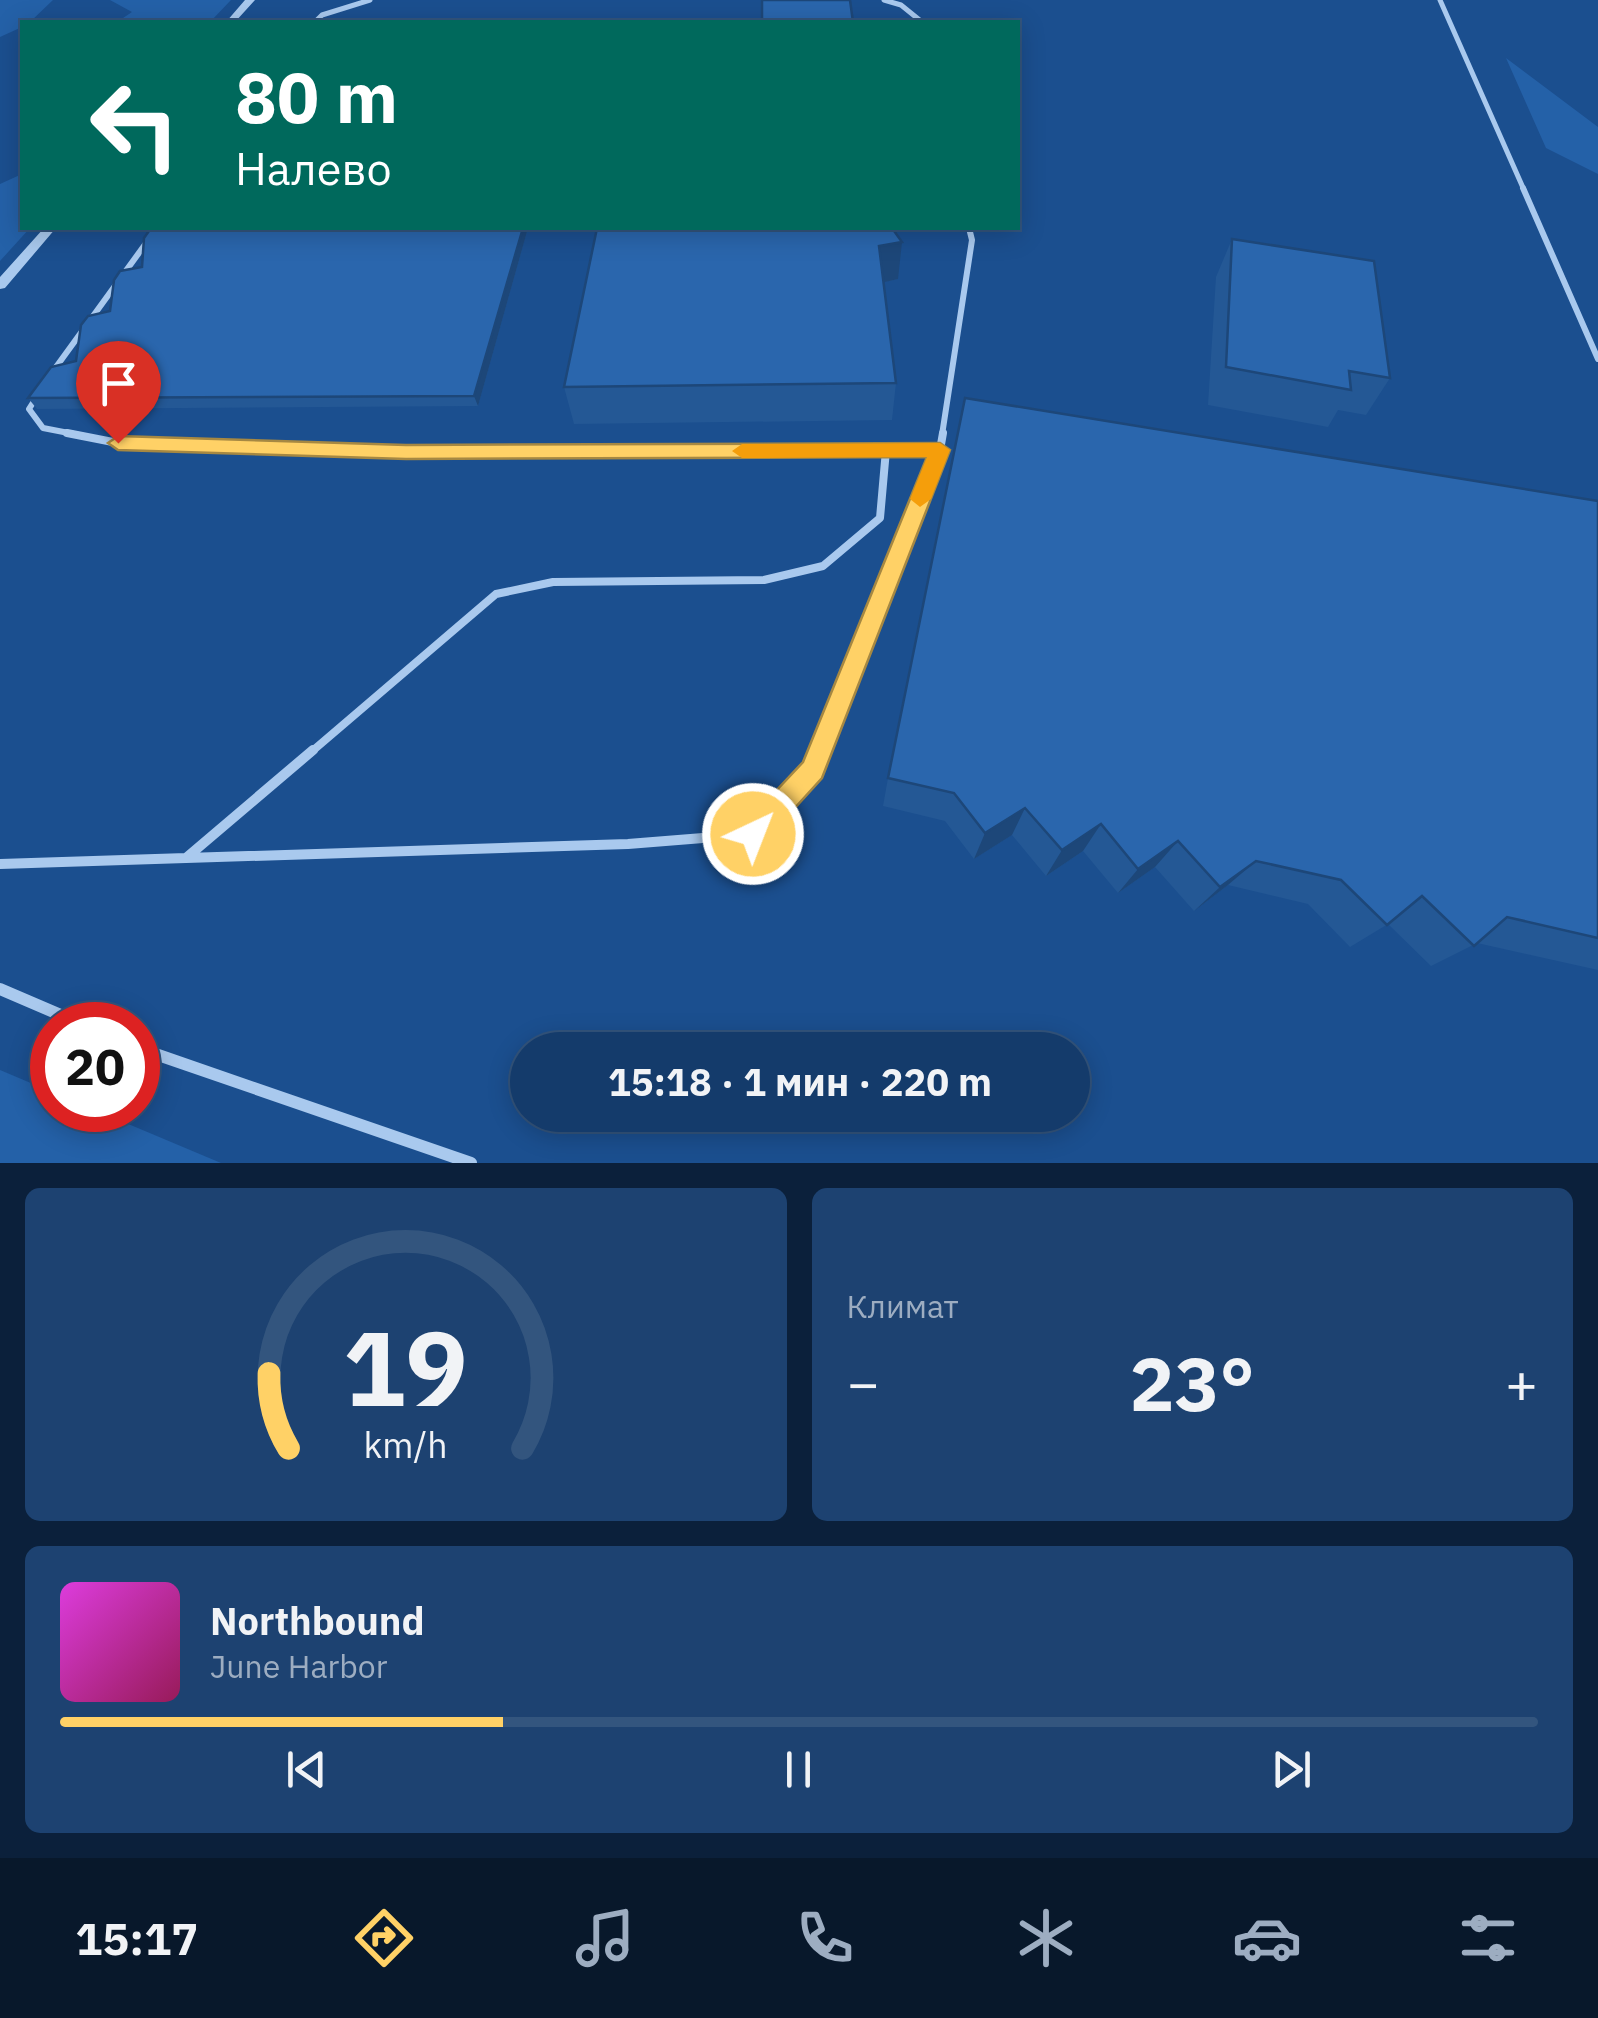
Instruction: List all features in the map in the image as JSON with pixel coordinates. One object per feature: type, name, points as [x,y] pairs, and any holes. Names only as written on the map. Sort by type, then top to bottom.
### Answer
[{"type":"street","points":[[232,20],[250,0]]},
{"type":"street","points":[[0,285],[48,230]]},
{"type":"street","points":[[0,990],[30,1002]]},
{"type":"street","points":[[160,1056],[471,1163]]},
{"type":"lane","points":[[317,20],[370,0]]},
{"type":"lane","points":[[884,0],[901,6],[919,20]]},
{"type":"lane","points":[[1440,0],[1598,359]]},
{"type":"lane","points":[[156,230],[29,409],[42,428],[118,443],[406,452],[940,450]]},
{"type":"lane","points":[[0,864],[628,844],[753,834],[812,770],[940,450],[972,240],[970,230]]},
{"type":"lane","points":[[186,858],[496,594],[553,582],[764,580],[822,566],[880,518],[886,450]]},
{"type":"shaded area","points":[[0,0],[53,0],[32,20],[20,20],[20,28],[0,37]]},
{"type":"shaded area","points":[[110,0],[231,0],[212,20],[120,20],[132,12]]},
{"type":"shaded area","points":[[1506,58],[1598,127],[1598,174],[1546,148]]},
{"type":"shaded area","points":[[20,175],[20,230],[28,230],[0,261],[0,184]]},
{"type":"shaded area","points":[[0,1070],[30,1083],[30,1132],[147,1132],[221,1163],[0,1163]]},
{"type":"building","points":[[762,0],[850,0],[853,20],[762,20]]},
{"type":"building","points":[[150,230],[522,230],[474,396],[28,398],[51,367],[76,361],[81,325],[88,316],[110,311],[114,280],[120,271],[142,267],[144,238]]},
{"type":"building","points":[[597,230],[893,230],[902,242],[879,246],[896,383],[564,387]]},
{"type":"building","points":[[1232,239],[1374,261],[1390,378],[1349,371],[1351,390],[1226,367]]},
{"type":"building","points":[[965,398],[1598,501],[1598,938],[1507,917],[1474,946],[1422,896],[1387,925],[1341,880],[1256,861],[1220,887],[1178,841],[1138,869],[1101,824],[1062,850],[1025,808],[985,833],[954,793],[888,778]]},
{"type":"slow traffic","points":[[742,451],[940,450],[920,499]]},
{"type":"route","points":[[118,443],[406,452],[940,450],[812,770],[753,834]]}]
